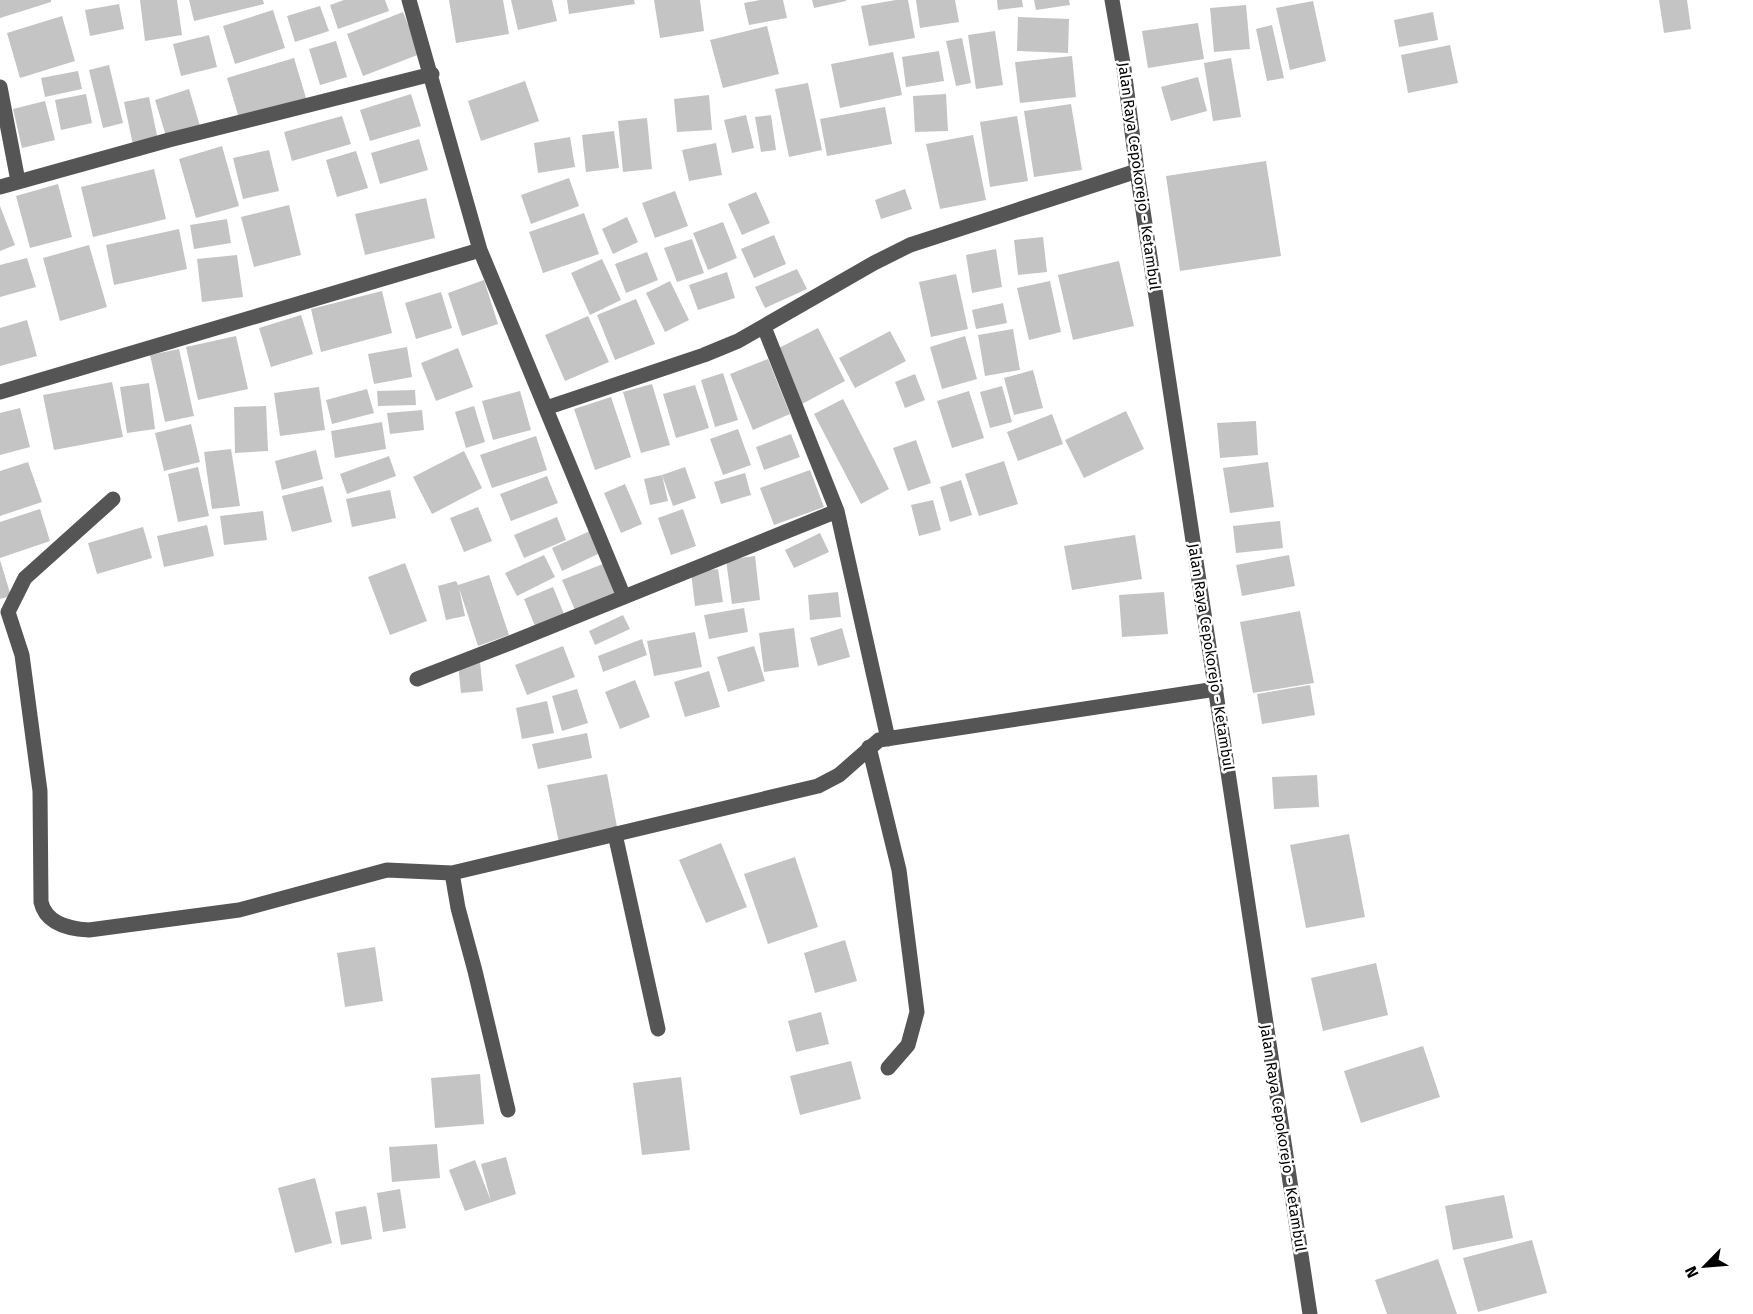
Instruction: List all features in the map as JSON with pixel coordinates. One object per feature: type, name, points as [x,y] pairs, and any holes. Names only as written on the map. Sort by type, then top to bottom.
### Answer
[{"type":"street","points":[[409,0],[480,250],[624,597]]},
{"type":"street","name":"Jalan Raya Cepokorejo - Ketambul","points":[[1112,0],[1310,1314]]},
{"type":"street","points":[[0,187],[169,140],[432,75]]},
{"type":"street","points":[[0,87],[18,182]]},
{"type":"street","points":[[546,408],[704,355],[764,327],[874,263],[910,245],[1137,171]]},
{"type":"street","points":[[0,392],[480,250]]},
{"type":"street","points":[[764,327],[837,511],[888,739]]},
{"type":"street","points":[[113,499],[25,578],[4,613],[22,655],[40,791],[41,902],[45,912],[60,925],[71,929],[89,930],[238,910],[387,870],[453,873],[818,786],[839,775],[879,740],[1216,689]]},
{"type":"street","points":[[417,679],[837,511]]},
{"type":"street","points":[[869,747],[899,870],[917,1012],[908,1045],[888,1068]]},
{"type":"street","points":[[615,834],[658,1029]]},
{"type":"street","points":[[453,873],[458,909],[476,971],[508,1110]]},
{"type":"building","points":[[0,0],[51,0],[51,2],[0,18]]},
{"type":"building","points":[[140,0],[177,0],[182,35],[145,41]]},
{"type":"building","points":[[189,0],[263,0],[264,4],[194,21]]},
{"type":"building","points":[[344,0],[385,0],[389,11],[338,29],[330,5]]},
{"type":"building","points":[[449,0],[503,0],[509,34],[456,43]]},
{"type":"building","points":[[511,0],[552,0],[557,21],[518,30]]},
{"type":"building","points":[[567,0],[634,0],[635,4],[569,14]]},
{"type":"building","points":[[654,0],[700,0],[704,31],[660,38]]},
{"type":"building","points":[[783,0],[787,18],[749,25],[744,3]]},
{"type":"building","points":[[812,0],[846,0],[846,1],[814,8]]},
{"type":"building","points":[[908,0],[915,38],[869,46],[861,6]]},
{"type":"building","points":[[916,0],[955,0],[959,22],[920,28]]},
{"type":"building","points":[[997,0],[1022,0],[1023,7],[998,10]]},
{"type":"building","points":[[1034,0],[1069,0],[1070,5],[1036,10]]},
{"type":"building","points":[[1659,0],[1687,0],[1691,29],[1664,33]]},
{"type":"building","points":[[1313,1],[1326,61],[1290,70],[1276,8]]},
{"type":"building","points":[[119,4],[124,29],[90,36],[85,10]]},
{"type":"building","points":[[1246,5],[1250,49],[1214,52],[1210,8]]},
{"type":"building","points":[[320,6],[329,31],[295,42],[287,16]]},
{"type":"building","points":[[273,10],[285,48],[235,64],[223,26]]},
{"type":"building","points":[[403,12],[420,54],[363,76],[347,34]]},
{"type":"building","points":[[1433,12],[1438,40],[1399,47],[1394,20]]},
{"type":"building","points":[[62,16],[75,61],[20,78],[7,33]]},
{"type":"building","points":[[1018,17],[1069,19],[1068,53],[1017,51]]},
{"type":"building","points":[[1198,23],[1204,59],[1148,68],[1142,31]]},
{"type":"building","points":[[1272,25],[1284,78],[1267,81],[1256,29]]},
{"type":"building","points":[[767,26],[779,74],[723,88],[710,40]]},
{"type":"building","points":[[995,31],[1003,85],[976,89],[968,35]]},
{"type":"building","points":[[209,35],[217,67],[181,76],[173,44]]},
{"type":"building","points":[[962,38],[971,83],[956,86],[946,41]]},
{"type":"building","points":[[336,41],[347,77],[320,85],[309,49]]},
{"type":"building","points":[[1450,45],[1458,83],[1408,93],[1401,55]]},
{"type":"building","points":[[939,51],[944,81],[906,87],[902,57]]},
{"type":"building","points":[[893,52],[902,95],[840,108],[831,64]]},
{"type":"building","points":[[1072,56],[1076,97],[1020,103],[1015,62]]},
{"type":"building","points":[[294,58],[306,98],[239,118],[227,78]]},
{"type":"building","points":[[1231,58],[1241,117],[1213,121],[1204,63]]},
{"type":"building","points":[[109,65],[123,123],[103,128],[89,70]]},
{"type":"building","points":[[78,71],[82,89],[45,97],[41,78]]},
{"type":"building","points":[[1198,77],[1207,111],[1171,121],[1161,87]]},
{"type":"building","points":[[525,81],[539,121],[481,141],[468,101]]},
{"type":"building","points":[[808,83],[822,150],[789,157],[775,89]]},
{"type":"building","points":[[189,89],[200,126],[166,136],[155,100]]},
{"type":"building","points":[[86,94],[92,123],[61,130],[55,100]]},
{"type":"building","points":[[411,94],[421,126],[370,141],[360,110]]},
{"type":"building","points":[[946,94],[948,131],[915,132],[913,96]]},
{"type":"building","points":[[709,95],[712,130],[677,132],[674,99]]},
{"type":"building","points":[[149,97],[158,140],[133,145],[124,102]]},
{"type":"building","points":[[45,101],[55,140],[22,148],[13,109]]},
{"type":"building","points":[[1071,104],[1082,170],[1034,177],[1024,111]]},
{"type":"building","points":[[885,107],[892,144],[827,156],[820,119]]},
{"type":"building","points":[[746,115],[754,148],[732,153],[724,120]]},
{"type":"building","points":[[771,115],[776,150],[761,152],[755,117]]},
{"type":"building","points":[[342,116],[351,144],[292,161],[284,132]]},
{"type":"building","points":[[1017,116],[1028,181],[990,187],[980,122]]},
{"type":"building","points":[[647,118],[652,169],[623,172],[618,121]]},
{"type":"building","points":[[614,131],[619,168],[586,172],[582,135]]},
{"type":"building","points":[[973,135],[986,200],[940,209],[926,144]]},
{"type":"building","points":[[570,137],[575,167],[538,173],[534,143]]},
{"type":"building","points":[[419,139],[428,170],[380,184],[371,153]]},
{"type":"building","points":[[716,143],[722,175],[689,181],[682,150]]},
{"type":"building","points":[[222,146],[239,206],[196,218],[179,159]]},
{"type":"building","points":[[269,150],[279,191],[243,199],[233,158]]},
{"type":"building","points":[[356,151],[368,188],[337,197],[326,160]]},
{"type":"building","points":[[1266,161],[1281,256],[1180,271],[1166,176]]},
{"type":"building","points":[[154,169],[166,219],[93,237],[81,187]]},
{"type":"building","points":[[569,178],[579,206],[531,224],[521,195]]},
{"type":"building","points":[[58,184],[72,237],[30,248],[16,196]]},
{"type":"building","points":[[905,189],[912,209],[881,219],[875,200]]},
{"type":"building","points":[[675,191],[688,226],[655,238],[642,203]]},
{"type":"building","points":[[756,192],[770,223],[742,235],[728,204]]},
{"type":"building","points":[[426,198],[435,238],[365,255],[355,214]]},
{"type":"building","points":[[289,205],[301,255],[254,267],[241,217]]},
{"type":"building","points":[[0,206],[15,245],[0,251]]},
{"type":"building","points":[[584,213],[599,254],[543,273],[529,232]]},
{"type":"building","points":[[627,217],[638,242],[613,254],[602,229]]},
{"type":"building","points":[[227,219],[231,243],[194,249],[190,225]]},
{"type":"building","points":[[723,222],[737,258],[708,270],[693,233]]},
{"type":"building","points":[[179,229],[187,269],[114,285],[106,245]]},
{"type":"building","points":[[774,235],[786,264],[754,278],[741,249]]},
{"type":"building","points":[[1043,237],[1047,272],[1018,275],[1014,240]]},
{"type":"building","points":[[692,239],[704,273],[677,282],[664,248]]},
{"type":"building","points":[[89,245],[107,307],[60,321],[43,258]]},
{"type":"building","points":[[996,249],[1002,287],[972,293],[966,255]]},
{"type":"building","points":[[647,252],[658,280],[626,293],[615,264]]},
{"type":"building","points":[[237,255],[243,297],[202,302],[197,259]]},
{"type":"building","points":[[27,258],[36,287],[0,297],[0,265]]},
{"type":"building","points":[[602,259],[621,300],[590,315],[571,273]]},
{"type":"building","points":[[1119,261],[1134,326],[1073,340],[1058,275]]},
{"type":"building","points":[[797,269],[807,289],[765,308],[755,287]]},
{"type":"building","points":[[727,272],[735,298],[698,310],[689,285]]},
{"type":"building","points":[[956,274],[968,329],[931,337],[919,282]]},
{"type":"building","points":[[484,280],[498,324],[462,336],[448,293]]},
{"type":"building","points":[[670,281],[689,320],[665,332],[646,293]]},
{"type":"building","points":[[1050,281],[1061,332],[1029,340],[1017,288]]},
{"type":"building","points":[[382,291],[392,333],[321,352],[311,309]]},
{"type":"building","points":[[441,292],[452,328],[416,339],[405,303]]},
{"type":"building","points":[[636,299],[655,344],[615,360],[597,315]]},
{"type":"building","points":[[1003,303],[1007,323],[976,329],[972,310]]},
{"type":"building","points":[[301,315],[313,354],[271,367],[259,328]]},
{"type":"building","points":[[588,316],[609,362],[565,381],[545,335]]},
{"type":"building","points":[[27,320],[37,356],[0,366],[0,328]]},
{"type":"building","points":[[818,328],[845,381],[802,404],[775,350]]},
{"type":"building","points":[[1013,329],[1020,370],[985,376],[978,335]]},
{"type":"building","points":[[890,331],[906,361],[855,388],[839,358]]},
{"type":"building","points":[[236,336],[248,389],[198,400],[186,347]]},
{"type":"building","points":[[965,336],[977,379],[942,389],[930,347]]},
{"type":"building","points":[[407,347],[412,377],[374,384],[368,354]]},
{"type":"building","points":[[458,348],[473,387],[436,401],[421,363]]},
{"type":"building","points":[[179,349],[194,416],[165,422],[150,355]]},
{"type":"building","points":[[768,359],[790,414],[753,430],[730,374]]},
{"type":"building","points":[[1033,370],[1043,408],[1014,415],[1004,378]]},
{"type":"building","points":[[723,373],[738,420],[715,427],[701,380]]},
{"type":"building","points":[[915,374],[925,400],[905,408],[895,382]]},
{"type":"building","points":[[112,382],[123,437],[54,450],[43,395]]},
{"type":"building","points":[[149,383],[155,429],[127,433],[120,387]]},
{"type":"building","points":[[652,384],[670,445],[641,453],[623,392]]},
{"type":"building","points":[[695,385],[709,428],[676,438],[663,394]]},
{"type":"building","points":[[1002,386],[1012,422],[990,428],[980,392]]},
{"type":"building","points":[[319,387],[325,430],[280,436],[274,393]]},
{"type":"building","points":[[367,389],[374,413],[332,424],[326,400]]},
{"type":"building","points":[[415,390],[416,405],[378,406],[377,391]]},
{"type":"building","points":[[520,391],[531,430],[493,440],[482,401]]},
{"type":"building","points":[[969,391],[984,438],[952,448],[937,401]]},
{"type":"building","points":[[611,397],[631,457],[595,470],[574,409]]},
{"type":"building","points":[[843,399],[889,489],[861,504],[814,414]]},
{"type":"building","points":[[266,406],[268,451],[235,453],[234,407]]},
{"type":"building","points":[[474,406],[485,442],[466,448],[455,412]]},
{"type":"building","points":[[20,408],[30,447],[0,455],[0,413]]},
{"type":"building","points":[[422,410],[424,430],[390,434],[387,413]]},
{"type":"building","points":[[1126,411],[1144,449],[1084,478],[1065,440]]},
{"type":"building","points":[[1052,414],[1063,444],[1018,461],[1007,432]]},
{"type":"building","points":[[1256,421],[1258,455],[1220,458],[1217,423]]},
{"type":"building","points":[[382,422],[386,449],[335,458],[331,431]]},
{"type":"building","points":[[191,424],[200,462],[164,471],[155,433]]},
{"type":"building","points":[[738,429],[751,465],[723,475],[710,439]]},
{"type":"building","points":[[791,434],[800,457],[764,470],[756,447]]},
{"type":"building","points":[[536,436],[547,470],[492,488],[480,455]]},
{"type":"building","points":[[916,440],[931,483],[908,491],[893,448]]},
{"type":"building","points":[[231,449],[240,506],[212,509],[204,452]]},
{"type":"building","points":[[316,450],[323,479],[282,490],[275,461]]},
{"type":"building","points":[[464,451],[482,488],[432,514],[413,477]]},
{"type":"building","points":[[389,456],[396,476],[347,494],[340,474]]},
{"type":"building","points":[[1004,461],[1018,504],[979,516],[965,474]]},
{"type":"building","points":[[28,462],[42,502],[0,516],[0,471]]},
{"type":"building","points":[[1268,462],[1274,507],[1230,513],[1223,468]]},
{"type":"building","points":[[198,467],[209,516],[178,522],[168,474]]},
{"type":"building","points":[[685,467],[696,498],[673,506],[662,475]]},
{"type":"building","points":[[810,470],[824,507],[774,525],[760,488]]},
{"type":"building","points":[[745,473],[751,495],[721,504],[714,482]]},
{"type":"building","points":[[662,475],[668,501],[650,505],[644,479]]},
{"type":"building","points":[[547,476],[558,503],[511,521],[500,494]]},
{"type":"building","points":[[961,480],[972,515],[950,522],[940,487]]},
{"type":"building","points":[[625,484],[642,524],[621,533],[604,493]]},
{"type":"building","points":[[323,486],[332,522],[292,532],[282,496]]},
{"type":"building","points":[[390,490],[396,518],[352,527],[346,499]]},
{"type":"building","points":[[933,500],[941,530],[919,536],[911,505]]},
{"type":"building","points":[[478,507],[492,541],[464,552],[450,518]]},
{"type":"building","points":[[40,509],[50,541],[0,558],[0,522]]},
{"type":"building","points":[[683,509],[696,546],[671,555],[658,518]]},
{"type":"building","points":[[263,511],[267,540],[224,545],[220,516]]},
{"type":"building","points":[[557,517],[566,540],[524,558],[514,535]]},
{"type":"building","points":[[1280,521],[1283,548],[1236,553],[1233,526]]},
{"type":"building","points":[[207,525],[214,556],[164,567],[157,536]]},
{"type":"building","points":[[143,527],[152,558],[97,574],[88,543]]},
{"type":"building","points":[[590,531],[600,553],[562,571],[552,548]]},
{"type":"building","points":[[820,533],[829,552],[794,568],[785,550]]},
{"type":"building","points":[[1135,535],[1142,579],[1072,590],[1064,546]]},
{"type":"building","points":[[544,555],[555,577],[517,596],[505,573]]},
{"type":"building","points":[[1289,555],[1295,586],[1242,596],[1236,565]]},
{"type":"building","points":[[755,556],[760,600],[732,604],[726,560]]},
{"type":"building","points":[[0,560],[11,596],[0,599]]},
{"type":"building","points":[[405,563],[427,621],[390,635],[368,577]]},
{"type":"building","points":[[603,564],[615,594],[575,610],[562,580]]},
{"type":"building","points":[[718,569],[723,602],[695,606],[691,572]]},
{"type":"building","points":[[489,575],[509,635],[478,646],[459,588],[465,616],[446,620],[438,586],[456,581],[458,585]]},
{"type":"building","points":[[553,587],[564,614],[535,626],[524,599]]},
{"type":"building","points":[[838,592],[841,617],[810,620],[808,595]]},
{"type":"building","points":[[1164,592],[1168,634],[1122,637],[1119,595]]},
{"type":"building","points":[[744,608],[748,632],[709,639],[704,615]]},
{"type":"building","points":[[1300,611],[1314,683],[1253,693],[1240,622]]},
{"type":"building","points":[[623,615],[630,629],[595,645],[589,631]]},
{"type":"building","points":[[794,628],[799,667],[764,672],[759,633]]},
{"type":"building","points":[[842,628],[850,657],[818,666],[810,638]]},
{"type":"building","points":[[695,632],[702,667],[654,676],[647,641]]},
{"type":"building","points":[[642,639],[647,655],[603,672],[598,656]]},
{"type":"building","points":[[563,646],[575,677],[527,695],[515,665]]},
{"type":"building","points":[[754,646],[765,681],[728,692],[717,657]]},
{"type":"building","points":[[480,662],[483,691],[461,693],[458,664]]},
{"type":"building","points":[[709,671],[720,707],[685,717],[674,682]]},
{"type":"building","points":[[635,680],[650,717],[620,729],[605,692]]},
{"type":"building","points":[[1310,685],[1315,715],[1262,724],[1257,694]]},
{"type":"building","points":[[577,689],[588,723],[562,731],[552,696]]},
{"type":"building","points":[[547,701],[554,733],[522,739],[516,708]]},
{"type":"building","points":[[587,733],[592,758],[538,769],[532,744]]},
{"type":"building","points":[[607,774],[618,832],[559,843],[547,785]]},
{"type":"building","points":[[1317,775],[1319,807],[1274,809],[1272,777]]},
{"type":"building","points":[[1349,834],[1365,917],[1306,928],[1290,845]]},
{"type":"building","points":[[721,843],[747,907],[706,923],[679,860]]},
{"type":"building","points":[[795,857],[818,927],[768,944],[744,874]]},
{"type":"building","points":[[845,940],[857,981],[815,993],[804,953]]},
{"type":"building","points":[[375,947],[383,1001],[345,1007],[337,953]]},
{"type":"building","points":[[1376,963],[1388,1015],[1323,1031],[1311,978]]},
{"type":"building","points":[[821,1012],[829,1044],[796,1052],[788,1021]]},
{"type":"building","points":[[1423,1046],[1440,1097],[1361,1123],[1344,1071]]},
{"type":"building","points":[[851,1061],[861,1099],[800,1115],[790,1076]]},
{"type":"building","points":[[480,1074],[484,1124],[435,1128],[431,1078]]},
{"type":"building","points":[[681,1077],[690,1150],[642,1155],[633,1083]]},
{"type":"building","points":[[437,1144],[440,1178],[392,1182],[389,1147]]},
{"type":"building","points":[[506,1157],[516,1194],[465,1211],[449,1170],[475,1160],[491,1201],[481,1164]]},
{"type":"building","points":[[315,1178],[332,1243],[295,1253],[278,1188]]},
{"type":"building","points":[[400,1189],[406,1228],[383,1232],[377,1193]]},
{"type":"building","points":[[1504,1195],[1513,1238],[1453,1250],[1445,1206]]},
{"type":"building","points":[[366,1206],[372,1239],[341,1245],[335,1212]]},
{"type":"building","points":[[1532,1240],[1547,1293],[1478,1312],[1463,1258]]},
{"type":"building","points":[[1438,1259],[1457,1314],[1387,1314],[1375,1280]]}]
